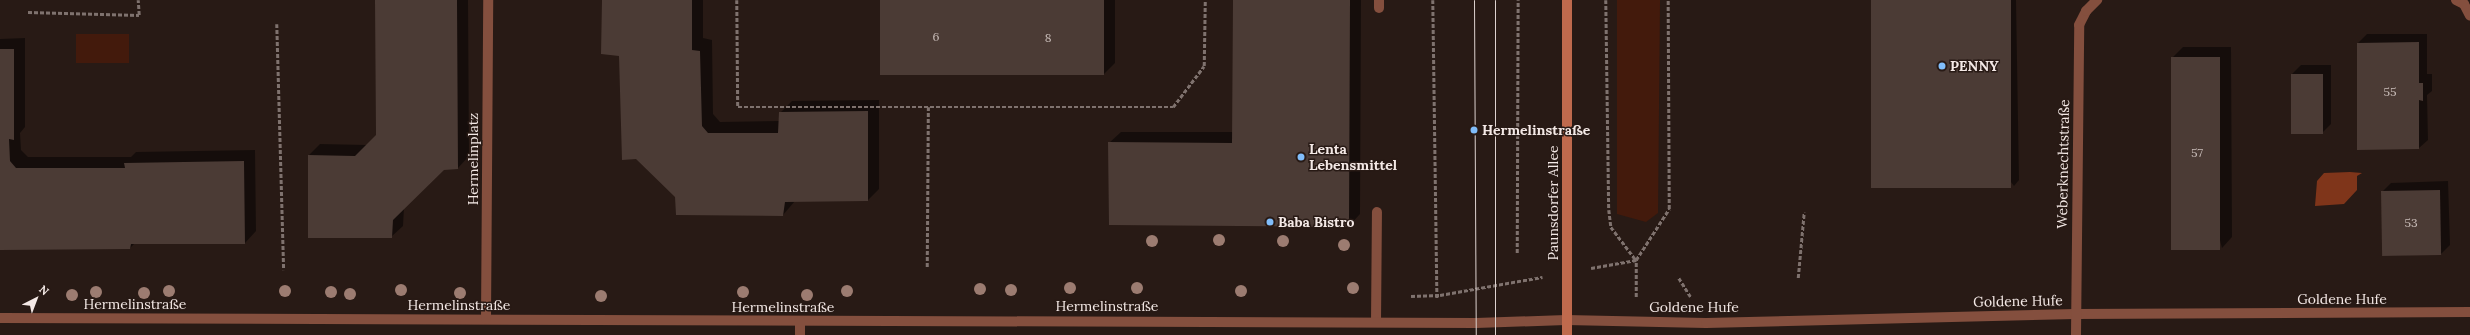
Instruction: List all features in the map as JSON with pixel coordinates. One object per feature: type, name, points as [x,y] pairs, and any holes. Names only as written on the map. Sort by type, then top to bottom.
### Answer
[{"type":"main road","name":"Paunsdorfer Allee","points":[[1566,335],[1567,0]]},
{"type":"street","name":"Hermelinplatz","points":[[486,319],[488,0]]},
{"type":"street","name":"Weberknechtstraße","points":[[2076,335],[2079,25],[2086,11],[2097,0]]},
{"type":"street","points":[[2456,0],[2464,4],[2470,16]]},
{"type":"street","points":[[1376,322],[1377,212]]},
{"type":"street","name":"Goldene Hufe","points":[[1566,320],[1706,323],[2076,314],[2470,312]]},
{"type":"street","name":"Hermelinstraße","points":[[0,318],[1376,322],[1566,320]]},
{"type":"street","points":[[800,321],[800,335]]},
{"type":"path","points":[[28,12],[139,15],[138,0]]},
{"type":"path","points":[[737,0],[738,107],[1173,107],[1204,66],[1205,0]]},
{"type":"path","points":[[1433,0],[1437,295],[1636,260],[1669,209],[1668,0]]},
{"type":"path","points":[[1517,253],[1518,0]]},
{"type":"path","points":[[1606,0],[1609,210],[1611,227],[1636,260]]},
{"type":"path","points":[[277,24],[284,270]]},
{"type":"path","points":[[927,267],[928,107]]},
{"type":"path","points":[[1798,278],[1804,212]]},
{"type":"shaded area","points":[[1617,0],[1660,0],[1658,213],[1646,222],[1617,214]]},
{"type":"shaded area","points":[[76,34],[129,34],[129,63],[76,63]]},
{"type":"shaded area","points":[[2324,173],[2362,173],[2357,176],[2357,190],[2344,204],[2315,206],[2317,181]]},
{"type":"building","points":[[375,0],[457,0],[458,169],[444,170],[393,220],[392,238],[308,238],[308,155],[355,156],[376,135]]},
{"type":"building","points":[[602,0],[692,0],[692,50],[700,51],[702,126],[708,133],[778,133],[779,112],[868,111],[868,201],[785,202],[783,216],[676,215],[675,197],[636,159],[622,160],[619,56],[601,54]]},
{"type":"building","points":[[880,0],[1104,0],[1104,75],[880,75]]},
{"type":"building","points":[[1233,0],[1350,0],[1349,227],[1109,225],[1108,142],[1232,143]]},
{"type":"building","name":"PENNY","points":[[1871,0],[2011,0],[2011,188],[1871,188]]},
{"type":"building","points":[[2419,42],[2419,83],[2423,83],[2423,101],[2419,100],[2419,149],[2357,150],[2357,43]]},
{"type":"building","points":[[0,49],[14,49],[14,140],[9,139],[10,161],[16,168],[125,168],[124,163],[244,161],[245,244],[131,244],[130,249],[0,250]]},
{"type":"building","points":[[2171,57],[2220,57],[2220,250],[2171,250]]},
{"type":"building","points":[[2291,74],[2323,74],[2323,134],[2291,134]]},
{"type":"building","points":[[2440,190],[2441,255],[2382,256],[2381,191]]},
{"type":"tram line","points":[[1474,0],[1476,335]]},
{"type":"tram line","points":[[1495,0],[1495,335]]},
{"type":"place","name":"PENNY","points":[[1942,66]]},
{"type":"place","name":"Hermelinstraße","points":[[1474,130]]},
{"type":"place","name":"Lenta Lebensmittel","points":[[1301,157]]},
{"type":"place","name":"Baba Bistro","points":[[1270,222]]}]
